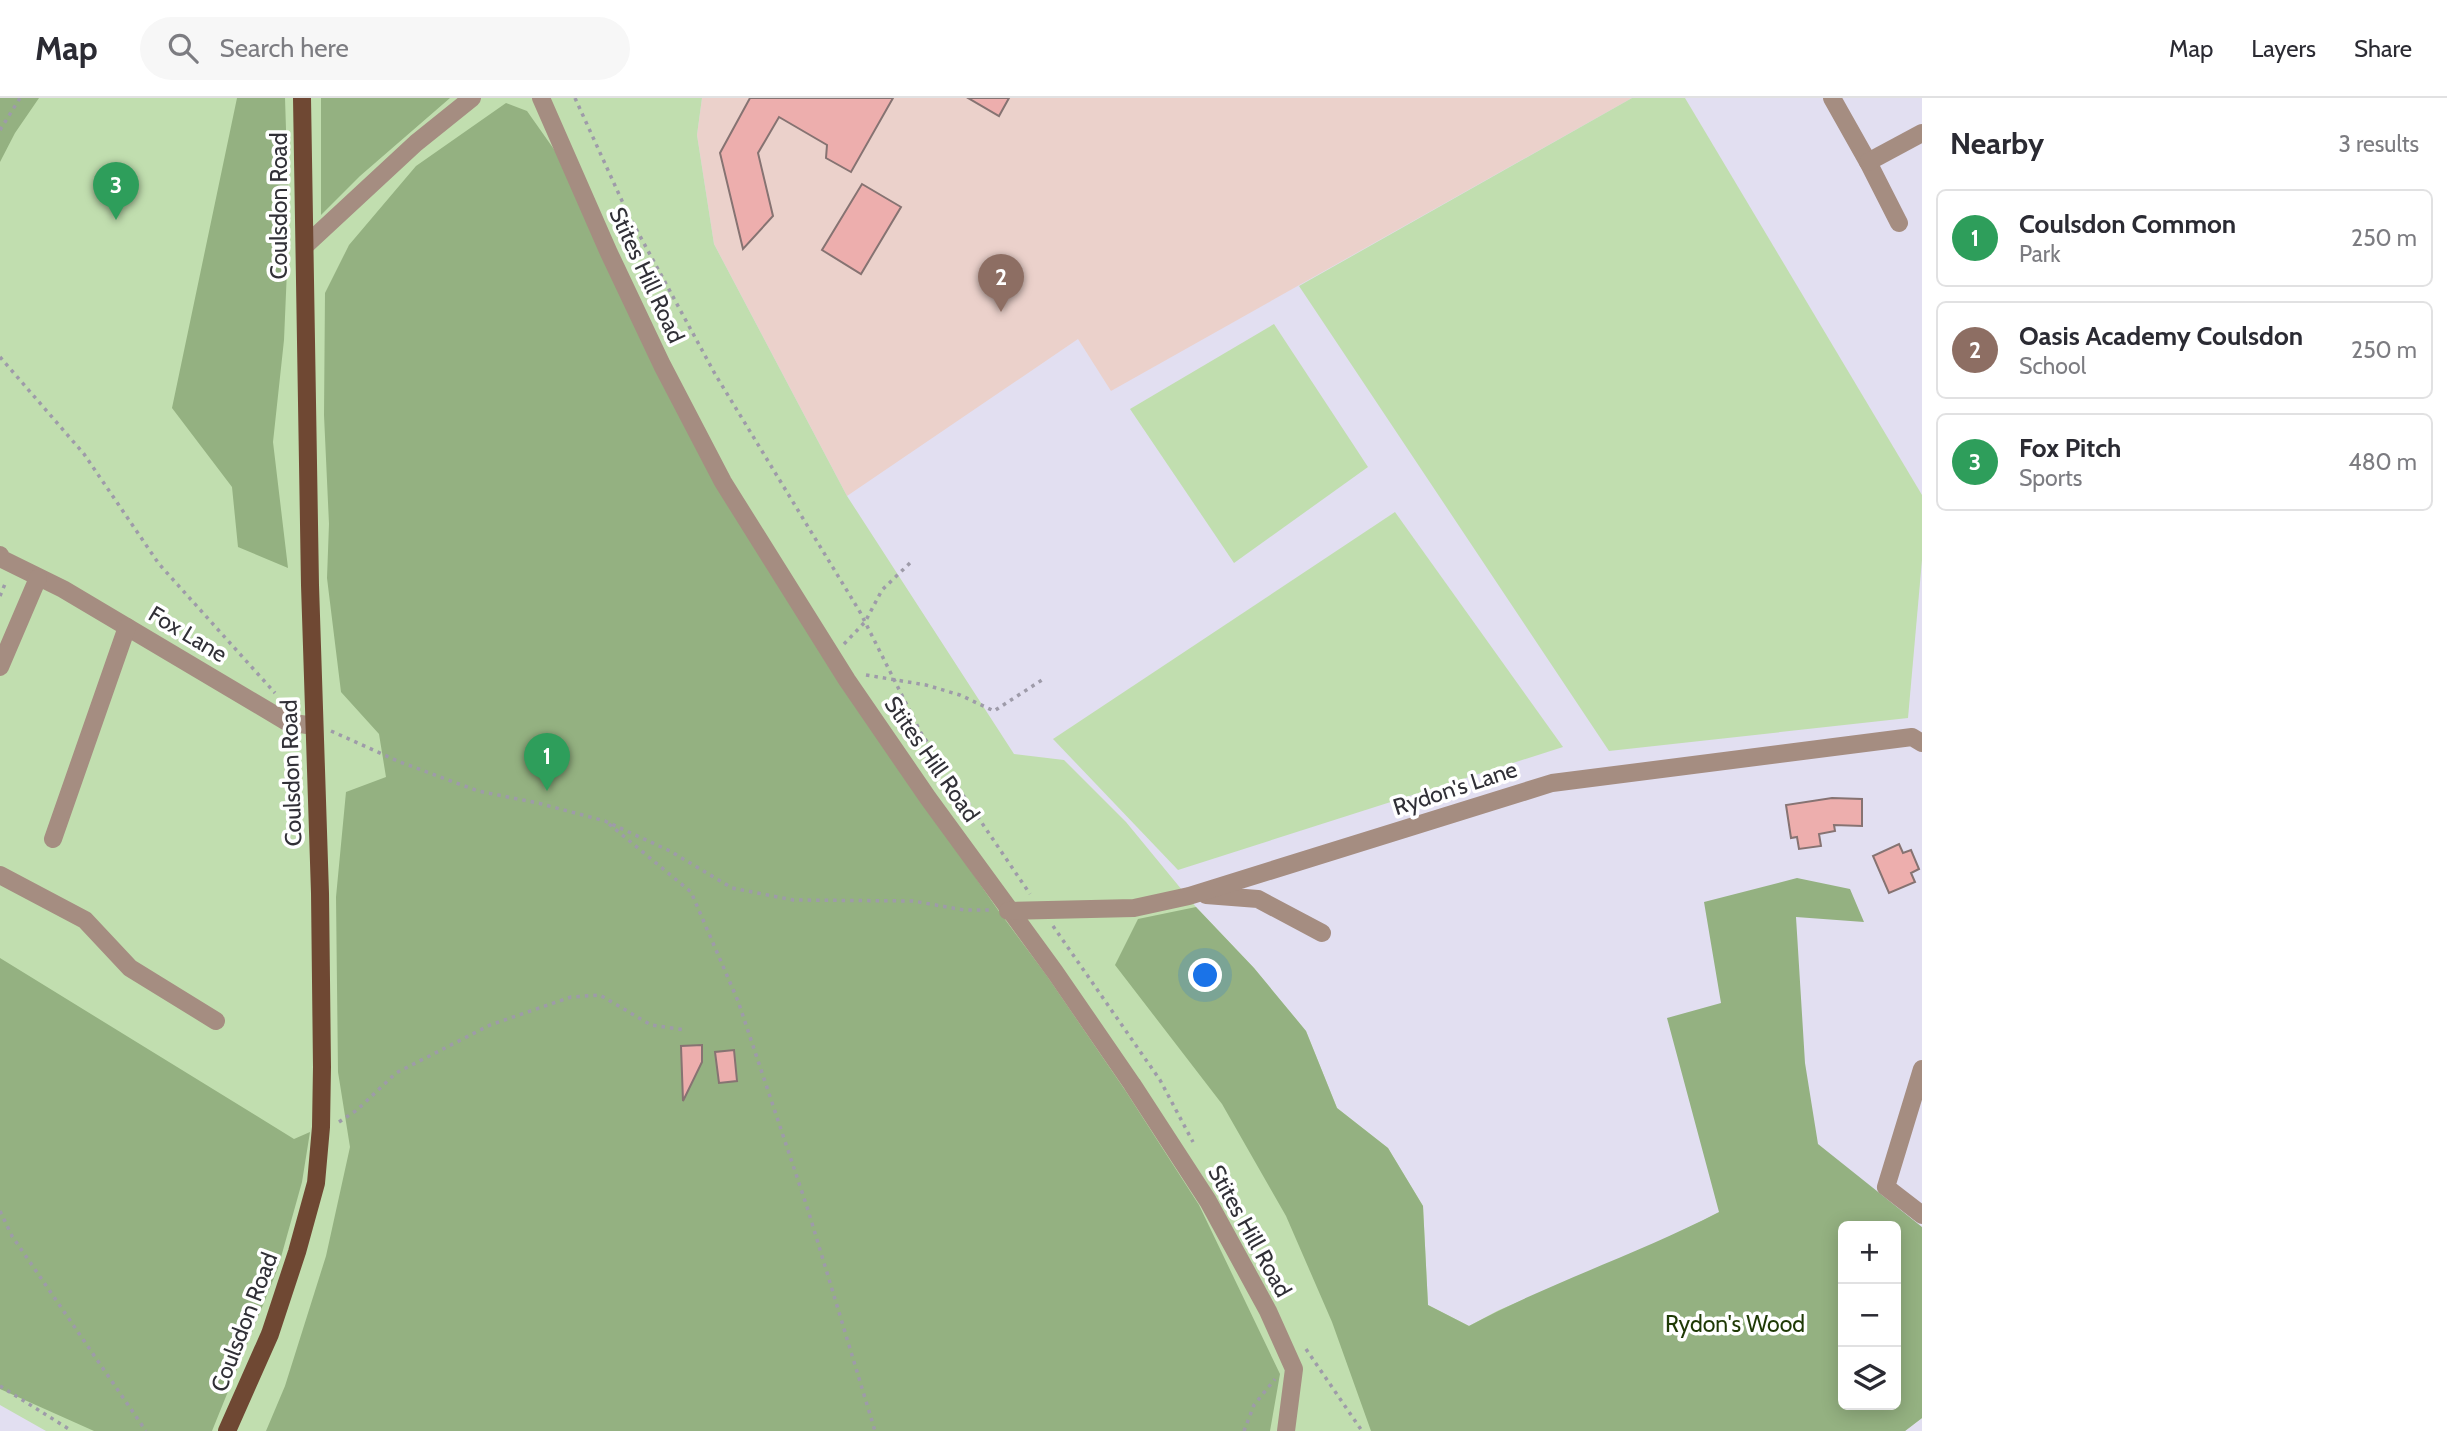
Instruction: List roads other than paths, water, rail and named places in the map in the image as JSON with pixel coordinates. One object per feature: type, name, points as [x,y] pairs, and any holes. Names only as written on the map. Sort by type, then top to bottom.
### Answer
[{"type":"main road","name":"Coulsdon Road","points":[[227,1431],[270,1334],[297,1252],[316,1183],[321,1127],[320,920],[304,292],[306,245],[302,98]]},
{"type":"street","points":[[306,245],[416,143],[472,98]]},
{"type":"street","name":"Stites Hill Road","points":[[541,98],[609,253],[691,424],[723,482],[847,680],[1008,911],[1055,972],[1208,1201],[1268,1311],[1294,1368],[1286,1431]]},
{"type":"street","points":[[1832,98],[1899,223]]},
{"type":"street","points":[[1868,162],[1922,133]]},
{"type":"street","name":"Fox Lane","points":[[1,558],[63,589],[287,722],[314,726]]},
{"type":"street","points":[[0,667],[38,578]]},
{"type":"street","points":[[52,839],[127,626]]},
{"type":"street","name":"Rydon's Lane","points":[[1008,911],[1100,911],[1134,908],[1196,894],[1552,783],[1912,737],[1922,743]]},
{"type":"street","points":[[0,875],[85,920],[130,968],[216,1021]]},
{"type":"street","points":[[1196,894],[1258,900],[1322,933]]},
{"type":"street","points":[[1922,1069],[1886,1187],[1922,1215]]},
{"type":"place","name":"Fox Pitch","points":[[116,220]]},
{"type":"place","name":"Oasis Academy Coulsdon","points":[[1001,312]]},
{"type":"place","name":"Coulsdon Common","points":[[547,791]]},
{"type":"park label","name":"Rydon's Wood","points":[[1735,1324]]}]
